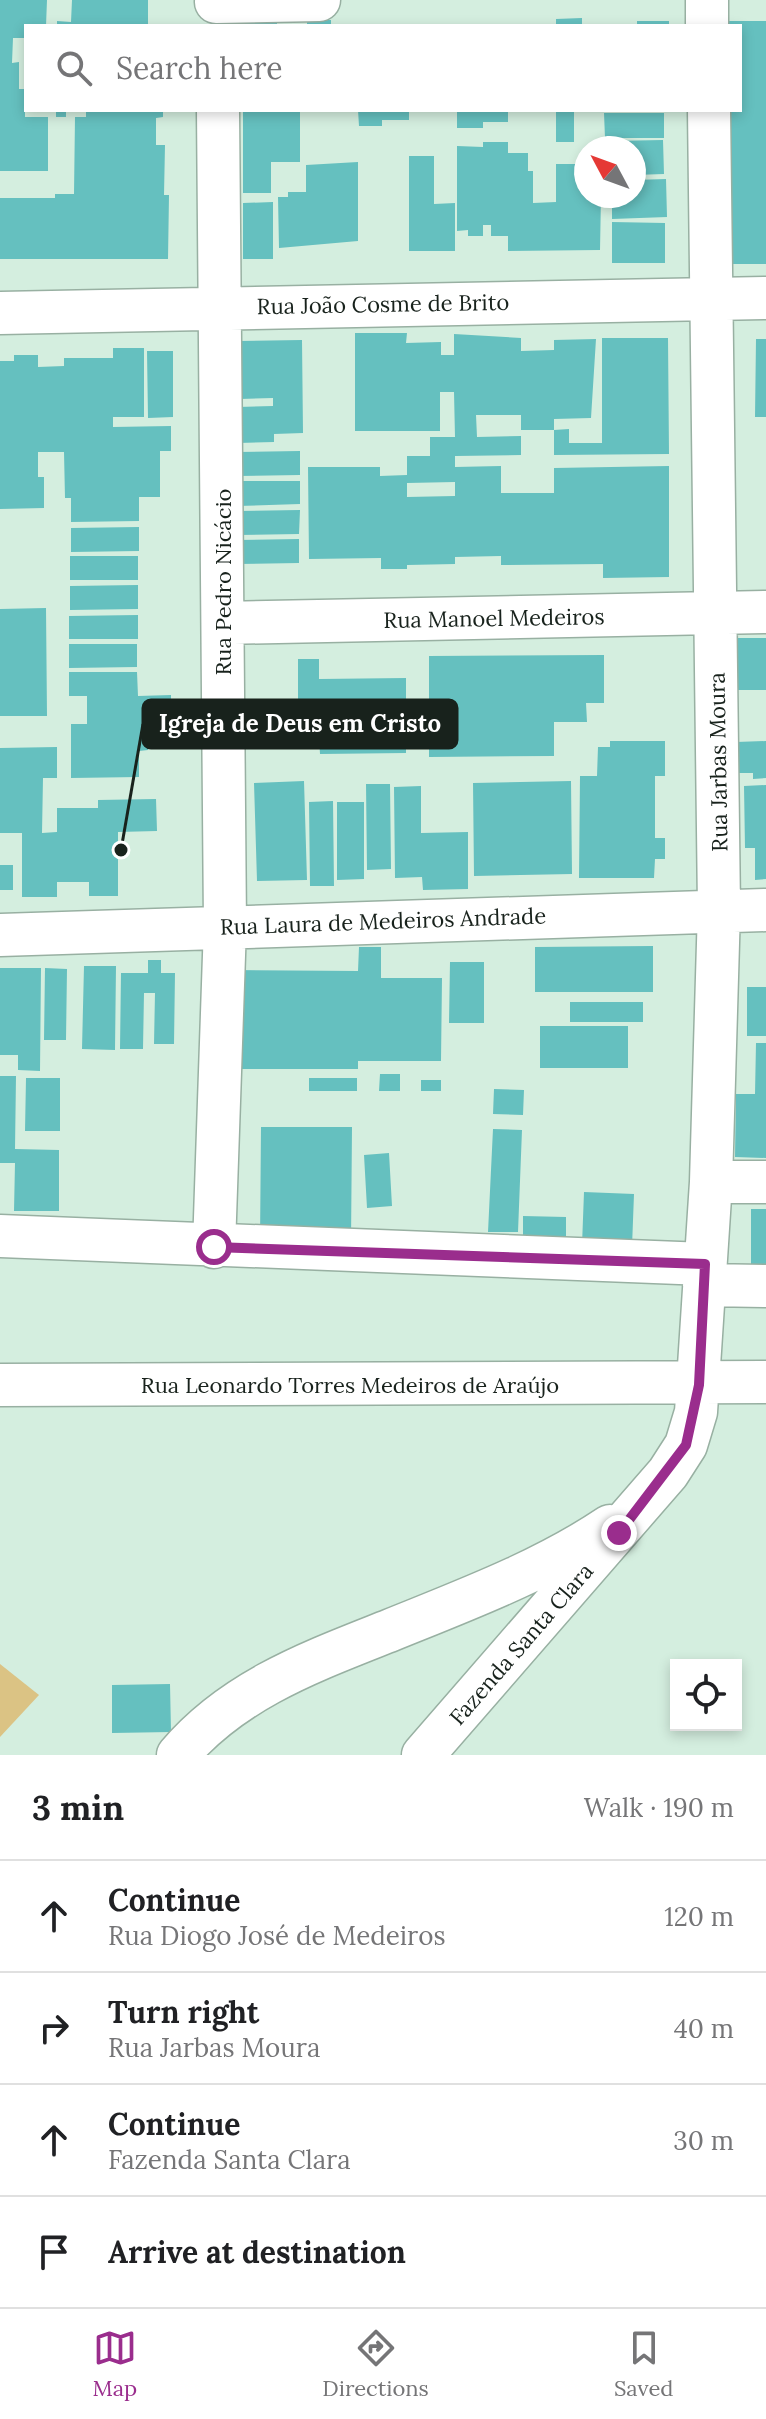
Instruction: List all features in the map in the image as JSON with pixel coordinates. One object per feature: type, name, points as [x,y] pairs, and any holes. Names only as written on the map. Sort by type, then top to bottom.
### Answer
[{"type":"street","points":[[216,9],[319,0]]},
{"type":"street","points":[[707,0],[707,24]]},
{"type":"street","name":"Rua Pedro Nicácio","points":[[214,1247],[225,926],[218,112]]},
{"type":"street","name":"Rua Jarbas Moura","points":[[697,1398],[711,1182],[719,909],[709,112]]},
{"type":"street","name":"Rua João Cosme de Brito","points":[[0,313],[766,298]]},
{"type":"street","name":"Rua Manoel Medeiros","points":[[223,623],[766,612]]},
{"type":"street","name":"Rua Laura de Medeiros Andrade","points":[[0,935],[719,909],[766,910]]},
{"type":"street","points":[[711,1182],[766,1182]]},
{"type":"street","points":[[0,1236],[704,1275],[766,1286]]},
{"type":"street","name":"Rua Leonardo Torres Medeiros de Araújo","points":[[0,1385],[697,1398],[766,1382]]},
{"type":"street","name":"Fazenda Santa Clara","points":[[423,1755],[641,1506],[686,1445],[697,1398]]},
{"type":"street","points":[[178,1755],[238,1700],[295,1668],[463,1601],[539,1566],[590,1540],[641,1506]]},
{"type":"shaded area","points":[[0,1664],[39,1695],[0,1737]]},
{"type":"building","points":[[0,0],[47,0],[46,24],[24,24],[24,38],[13,38],[12,63],[19,62],[19,89],[24,89],[25,117],[48,117],[48,171],[0,171]]},
{"type":"building","points":[[72,0],[148,0],[148,24],[57,24],[57,21],[71,22]]},
{"type":"building","points":[[582,18],[582,24],[556,24],[556,19]]},
{"type":"building","points":[[244,20],[277,20],[277,24],[244,24]]},
{"type":"building","points":[[307,20],[331,20],[331,24],[307,24]]},
{"type":"building","points":[[637,21],[669,21],[669,24],[637,24]]},
{"type":"building","points":[[726,21],[766,21],[766,264],[727,264],[726,112],[742,112],[742,24],[726,24]]},
{"type":"building","points":[[56,112],[66,112],[66,117],[56,117]]},
{"type":"building","points":[[86,112],[163,112],[163,117],[156,118],[156,145],[165,145],[164,195],[169,195],[168,259],[0,259],[0,198],[55,198],[55,194],[74,194],[75,117],[86,117]]},
{"type":"building","points":[[243,112],[300,112],[300,162],[271,162],[271,193],[243,193]]},
{"type":"building","points":[[358,112],[409,112],[409,120],[382,120],[382,126],[359,126]]},
{"type":"building","points":[[457,112],[508,112],[508,122],[483,122],[483,128],[457,128]]},
{"type":"building","points":[[556,112],[574,112],[574,142],[556,142]]},
{"type":"building","points":[[604,113],[664,113],[664,138],[605,136]]},
{"type":"building","points":[[646,140],[663,140],[664,174],[646,175]]},
{"type":"building","points":[[483,142],[508,142],[508,153],[528,153],[528,171],[533,171],[533,203],[556,202],[556,164],[574,164],[574,208],[601,208],[600,250],[508,251],[508,236],[491,236],[491,225],[483,225],[483,236],[468,236],[468,230],[457,231],[457,146],[483,147]]},
{"type":"building","points":[[409,156],[434,156],[434,204],[455,203],[455,251],[409,251]]},
{"type":"building","points":[[358,162],[358,241],[279,248],[278,197],[288,197],[288,192],[306,192],[306,165]]},
{"type":"building","points":[[666,179],[667,217],[612,219],[612,208],[646,208],[646,180]]},
{"type":"building","points":[[273,202],[273,259],[243,259],[243,203]]},
{"type":"building","points":[[612,222],[665,223],[665,263],[612,263]]},
{"type":"building","points":[[355,333],[407,333],[406,343],[441,342],[441,355],[454,355],[454,334],[521,338],[521,351],[554,350],[554,340],[596,339],[591,418],[554,419],[554,430],[521,430],[521,415],[476,415],[477,437],[521,436],[521,455],[455,456],[455,467],[501,466],[501,493],[554,493],[554,468],[669,466],[669,577],[603,578],[603,564],[501,565],[501,556],[455,557],[455,564],[407,565],[407,569],[381,569],[381,558],[309,559],[308,467],[380,467],[380,476],[407,475],[407,456],[430,456],[430,437],[455,437],[454,392],[440,392],[440,431],[355,431]],"holes":[[[455,482],[455,496],[407,497],[407,483]]]},
{"type":"building","points":[[602,338],[668,338],[669,454],[554,455],[554,430],[569,429],[569,443],[602,443]]},
{"type":"building","points":[[756,339],[766,339],[766,417],[755,417]]},
{"type":"building","points":[[302,340],[303,433],[274,434],[274,442],[238,443],[237,407],[273,406],[273,398],[240,399],[239,341]]},
{"type":"building","points":[[113,348],[144,348],[144,417],[113,417],[113,427],[171,426],[171,451],[160,451],[160,497],[139,497],[139,521],[71,522],[71,498],[65,498],[64,452],[38,452],[38,477],[44,477],[44,508],[0,509],[0,361],[14,361],[14,355],[38,355],[38,367],[64,366],[64,358],[113,358]]},
{"type":"building","points":[[147,351],[173,351],[173,417],[148,418]]},
{"type":"building","points":[[300,451],[300,475],[237,476],[237,452]]},
{"type":"building","points":[[237,481],[300,481],[300,504],[237,506]]},
{"type":"building","points":[[300,510],[299,534],[237,535],[237,511]]},
{"type":"building","points":[[139,527],[139,551],[71,552],[71,528]]},
{"type":"building","points":[[299,539],[299,563],[236,564],[236,540]]},
{"type":"building","points":[[70,556],[138,556],[138,580],[70,580]]},
{"type":"building","points":[[138,585],[138,609],[70,610],[70,586]]},
{"type":"building","points":[[46,608],[47,716],[0,716],[0,609]]},
{"type":"building","points":[[138,615],[138,639],[69,639],[69,616]]},
{"type":"building","points":[[735,638],[766,638],[766,690],[736,690]]},
{"type":"building","points":[[69,644],[137,644],[137,667],[69,668]]},
{"type":"building","points":[[604,655],[604,703],[586,703],[587,722],[554,722],[554,756],[429,757],[429,656]]},
{"type":"building","points":[[298,659],[319,659],[319,679],[406,678],[406,753],[320,754],[319,737],[298,737]]},
{"type":"building","points":[[69,672],[137,672],[138,696],[171,695],[171,723],[148,724],[148,750],[139,751],[139,777],[71,778],[71,724],[87,724],[87,696],[69,696]]},
{"type":"building","points":[[610,741],[665,741],[665,776],[655,776],[655,838],[665,838],[665,859],[655,859],[654,878],[579,878],[580,776],[597,776],[598,747],[610,747]]},
{"type":"building","points":[[766,741],[766,778],[753,779],[753,773],[736,773],[736,742]]},
{"type":"building","points":[[57,747],[57,778],[43,778],[42,833],[57,832],[57,808],[98,808],[98,800],[156,799],[157,831],[118,832],[118,896],[89,896],[89,882],[57,882],[57,897],[22,897],[22,833],[0,833],[0,748]]},
{"type":"building","points":[[304,781],[307,880],[257,881],[254,783]]},
{"type":"building","points":[[571,781],[572,874],[474,876],[473,783]]},
{"type":"building","points":[[366,784],[390,784],[391,869],[367,870]]},
{"type":"building","points":[[766,785],[766,879],[755,880],[755,848],[745,848],[744,786]]},
{"type":"building","points":[[421,786],[421,833],[468,832],[468,889],[423,890],[422,877],[395,878],[394,787]]},
{"type":"building","points":[[333,801],[334,886],[310,886],[309,802]]},
{"type":"building","points":[[337,802],[364,802],[364,879],[337,880]]},
{"type":"building","points":[[0,865],[13,865],[13,890],[0,890]]},
{"type":"building","points":[[653,946],[653,992],[535,992],[535,947]]},
{"type":"building","points":[[359,947],[381,947],[381,978],[442,978],[441,1061],[358,1061],[358,1069],[235,1069],[235,970],[358,971]]},
{"type":"building","points":[[148,960],[161,960],[161,973],[175,973],[174,1044],[154,1044],[155,993],[144,993],[143,1049],[120,1049],[121,973],[148,973]]},
{"type":"building","points":[[450,962],[484,962],[484,1023],[449,1023]]},
{"type":"building","points":[[84,966],[116,966],[115,1050],[82,1049]]},
{"type":"building","points":[[0,968],[41,968],[40,1071],[18,1070],[18,1055],[0,1055]]},
{"type":"building","points":[[45,968],[67,969],[66,1040],[44,1040]]},
{"type":"building","points":[[747,987],[766,987],[766,1036],[747,1036]]},
{"type":"building","points":[[570,1002],[643,1002],[643,1022],[570,1022]]},
{"type":"building","points":[[540,1026],[628,1026],[628,1068],[540,1068]]},
{"type":"building","points":[[756,1043],[766,1043],[766,1158],[735,1157],[736,1094],[755,1094]]},
{"type":"building","points":[[380,1074],[400,1074],[400,1091],[379,1091]]},
{"type":"building","points":[[0,1076],[16,1076],[15,1149],[59,1150],[59,1211],[14,1211],[15,1163],[0,1163]]},
{"type":"building","points":[[26,1078],[60,1078],[60,1131],[25,1131]]},
{"type":"building","points":[[309,1078],[357,1078],[357,1091],[309,1091]]},
{"type":"building","points":[[421,1080],[441,1080],[441,1091],[421,1091]]},
{"type":"building","points":[[494,1089],[524,1090],[523,1115],[493,1114]]},
{"type":"building","points":[[261,1127],[352,1127],[351,1242],[260,1242]]},
{"type":"building","points":[[493,1129],[522,1130],[518,1232],[488,1232]]},
{"type":"building","points":[[389,1153],[392,1206],[367,1208],[364,1155]]},
{"type":"building","points":[[584,1192],[634,1194],[632,1247],[582,1245]]},
{"type":"building","points":[[751,1209],[766,1209],[766,1267],[751,1267]]},
{"type":"building","points":[[523,1216],[566,1217],[566,1242],[523,1241]]},
{"type":"building","points":[[170,1684],[171,1732],[112,1733],[112,1685]]},
{"type":"place","name":"Igreja de Deus em Cristo","points":[[121,850]]},
{"type":"route","points":[[214,1247],[705,1264],[699,1385],[696,1412],[686,1445],[668,1473],[619,1533]]}]
